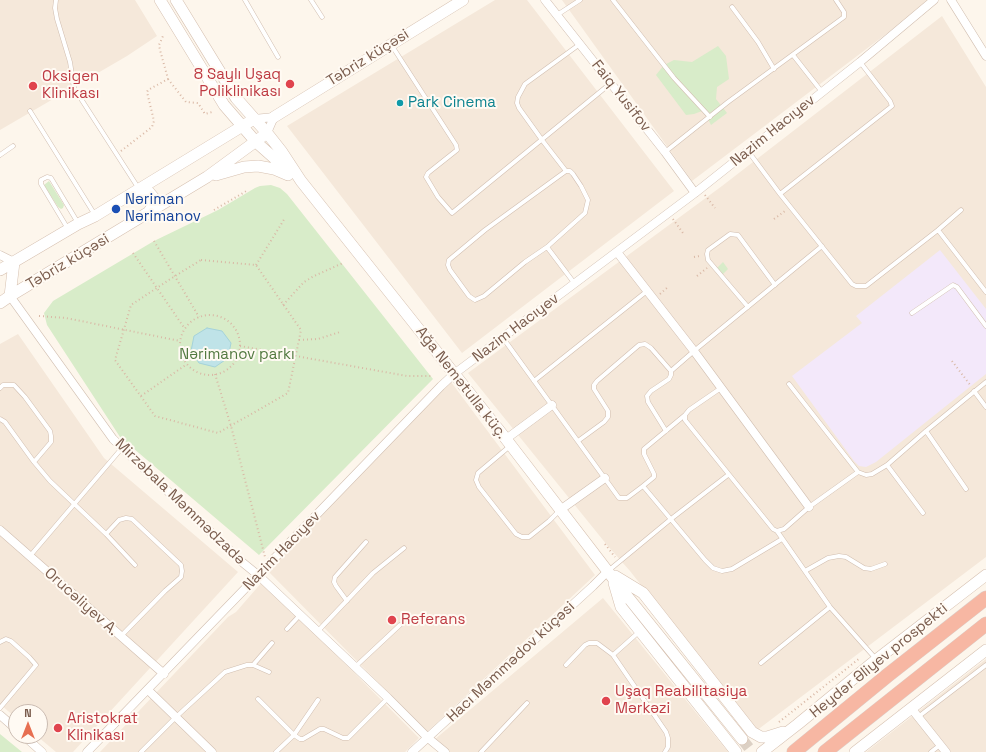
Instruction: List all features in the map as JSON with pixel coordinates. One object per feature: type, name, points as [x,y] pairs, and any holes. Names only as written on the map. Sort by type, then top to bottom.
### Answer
[{"type":"highway","name":"Heydər Əliyev prospekti","points":[[794,752],[888,675],[986,598]]},
{"type":"highway","points":[[825,752],[986,624]]},
{"type":"main road","points":[[160,0],[218,95],[242,126],[256,142],[301,181]]},
{"type":"main road","points":[[176,0],[236,98],[282,152],[301,181]]},
{"type":"main road","name":"Təbriz küçəsi","points":[[274,117],[463,0]]},
{"type":"main road","name":"Təbriz küçəsi","points":[[0,270],[73,227],[96,216],[254,119]]},
{"type":"main road","name":"Təbriz küçəsi","points":[[0,303],[5,296],[147,214],[207,177],[267,133]]},
{"type":"main road","points":[[207,177],[244,167],[258,166],[274,169],[301,181]]},
{"type":"main road","name":"Ağa Nemətulla küç.","points":[[301,181],[508,442],[619,586],[742,739]]},
{"type":"main road","points":[[136,191],[149,192],[154,198],[153,206],[147,214]]},
{"type":"main road","points":[[5,296],[14,262]]},
{"type":"main road","points":[[610,573],[621,607],[736,752]]},
{"type":"main road","points":[[610,573],[643,593],[755,734],[762,737],[767,737],[798,724]]},
{"type":"main road","points":[[762,752],[798,724],[873,655],[986,576]]},
{"type":"main road","points":[[855,752],[986,650]]},
{"type":"street","name":"Faiq Yusifov","points":[[545,0],[698,191]]},
{"type":"street","name":"Nazim Hacıyev","points":[[87,752],[454,374],[698,191],[860,62],[934,0]]},
{"type":"street","points":[[951,0],[986,56]]},
{"type":"street","points":[[254,119],[274,117],[267,133]]},
{"type":"street","points":[[617,252],[694,351],[809,507]]},
{"type":"street","points":[[0,255],[14,262]]},
{"type":"street","name":"Mirzəbala Məmmədzadə","points":[[5,296],[113,439],[388,698],[428,738],[445,752]]},
{"type":"street","points":[[508,442],[552,405]]},
{"type":"street","points":[[560,510],[605,478]]},
{"type":"street","name":"Orucəliyev A.","points":[[0,530],[120,637],[164,674]]},
{"type":"street","name":"Hacı Məmmədov küçəsi","points":[[412,752],[587,591],[610,573]]},
{"type":"street","points":[[148,690],[212,752]]},
{"type":"street","points":[[911,708],[946,752]]},
{"type":"street","points":[[0,715],[8,722]]},
{"type":"street","points":[[33,744],[42,752]]},
{"type":"lane","points":[[56,0],[55,8],[57,19],[70,62],[74,88],[116,154],[136,191]]},
{"type":"lane","points":[[245,0],[278,56]]},
{"type":"lane","points":[[311,0],[322,17]]},
{"type":"lane","points":[[557,15],[580,0]]},
{"type":"lane","points":[[613,0],[674,78],[710,117]]},
{"type":"lane","points":[[666,152],[728,102],[844,17],[844,12],[836,0]]},
{"type":"lane","points":[[732,7],[758,42],[774,69]]},
{"type":"lane","points":[[391,44],[456,146],[457,150],[428,173],[426,177],[450,213],[452,213],[611,83]]},
{"type":"lane","points":[[566,171],[452,256],[448,265],[450,270],[469,296],[476,300],[484,296],[547,247],[585,213],[588,200],[581,186],[570,171],[566,171],[542,140],[518,108],[517,103],[518,97],[525,84],[580,44]]},
{"type":"lane","points":[[793,55],[822,92]]},
{"type":"lane","points":[[780,194],[892,106],[890,101],[860,62]]},
{"type":"lane","points":[[30,111],[96,216]]},
{"type":"lane","points":[[0,155],[13,146]]},
{"type":"lane","points":[[748,151],[780,194],[852,284],[856,286],[866,286],[938,230],[961,210]]},
{"type":"lane","points":[[47,177],[51,178],[73,227],[41,184],[41,180],[47,177]]},
{"type":"lane","points":[[938,230],[986,292]]},
{"type":"lane","points":[[748,307],[708,260],[708,250],[730,234],[737,235],[775,284]]},
{"type":"lane","points":[[666,431],[648,402],[647,396],[651,391],[669,379],[671,371],[694,351],[822,246]]},
{"type":"lane","points":[[547,247],[575,284]]},
{"type":"lane","points":[[912,314],[953,285],[957,287],[986,326]]},
{"type":"lane","points":[[534,381],[647,291]]},
{"type":"lane","points":[[503,338],[620,498],[627,498],[654,477],[644,454],[644,450],[689,410],[721,388]]},
{"type":"lane","points":[[578,441],[604,422],[608,417],[608,411],[594,389],[594,385],[639,345],[646,344],[651,348],[671,371]]},
{"type":"lane","points":[[789,384],[858,472],[866,475],[872,474],[887,465],[986,382]]},
{"type":"lane","points":[[0,388],[3,385],[14,385],[25,397],[50,431],[52,436],[51,442],[34,462]]},
{"type":"lane","points":[[974,391],[986,407]]},
{"type":"lane","points":[[685,415],[689,425],[772,529],[776,531],[830,607],[873,655]]},
{"type":"lane","points":[[0,418],[5,422],[50,481],[106,534],[135,565]]},
{"type":"lane","points":[[926,431],[966,488]]},
{"type":"lane","points":[[508,442],[478,473],[476,480],[479,487],[516,534],[522,538],[529,537],[560,510]]},
{"type":"lane","points":[[30,557],[122,448]]},
{"type":"lane","points":[[887,465],[923,513]]},
{"type":"lane","points":[[776,531],[784,528],[809,507],[858,472]]},
{"type":"lane","points":[[610,573],[619,562],[728,475]]},
{"type":"lane","points":[[644,486],[704,560],[713,568],[722,571],[732,570],[782,539]]},
{"type":"lane","points":[[106,534],[119,520],[126,518],[132,519],[181,565],[182,571],[180,577],[120,637]]},
{"type":"lane","points":[[347,601],[334,582],[335,577],[366,542]]},
{"type":"lane","points":[[317,632],[373,573],[404,548]]},
{"type":"lane","points":[[805,571],[828,558],[839,556],[846,557],[864,568],[871,570],[885,564]]},
{"type":"lane","points":[[761,663],[830,607]]},
{"type":"lane","points":[[287,629],[300,615]]},
{"type":"lane","points":[[355,667],[400,625]]},
{"type":"lane","points":[[613,655],[640,631]]},
{"type":"lane","points":[[0,642],[6,639],[11,641],[36,665],[0,708]]},
{"type":"lane","points":[[566,665],[589,643],[597,642],[613,655],[666,732],[668,747],[665,752]]},
{"type":"lane","points":[[253,665],[272,643]]},
{"type":"lane","points":[[141,752],[176,717],[225,672],[247,665],[253,665],[269,672]]},
{"type":"lane","points":[[918,717],[986,665]]},
{"type":"lane","points":[[258,699],[294,735],[303,740],[320,729],[324,729],[343,738],[348,738],[388,698]]},
{"type":"lane","points":[[276,752],[294,735],[318,700]]},
{"type":"lane","points":[[481,752],[527,703]]},
{"type":"lane","points":[[931,752],[940,744]]},
{"type":"path","points":[[163,36],[159,45],[168,79],[186,102],[198,103],[205,114],[212,112]]},
{"type":"path","points":[[116,154],[152,127],[154,121],[147,92],[168,79]]},
{"type":"path","points":[[214,210],[248,190]]},
{"type":"path","points":[[698,191],[715,208]]},
{"type":"path","points":[[774,219],[790,206]]},
{"type":"path","points":[[669,213],[683,233]]},
{"type":"path","points":[[256,264],[285,218]]},
{"type":"path","points":[[154,241],[199,317]]},
{"type":"path","points":[[133,252],[185,329]]},
{"type":"path","points":[[201,260],[256,264],[301,330],[288,392],[218,433],[155,416],[115,360],[131,305],[201,260]]},
{"type":"path","points":[[283,305],[304,282],[343,263]]},
{"type":"path","points":[[697,276],[712,265]]},
{"type":"path","points":[[209,315],[219,317],[227,321],[239,336],[240,346],[238,356],[233,365],[225,371],[215,374],[206,375],[197,372],[187,364],[181,351],[180,341],[185,329],[191,322],[199,317],[209,315]]},
{"type":"path","points":[[39,316],[66,318],[180,341]]},
{"type":"path","points":[[299,340],[318,338],[340,332]]},
{"type":"path","points":[[240,346],[407,376],[432,376]]},
{"type":"path","points":[[952,362],[974,391]]},
{"type":"path","points":[[141,396],[187,364]]},
{"type":"path","points":[[215,374],[267,567]]},
{"type":"path","points":[[605,544],[619,562]]},
{"type":"path","points":[[778,723],[873,655]]},
{"type":"shaded area","points":[[0,0],[135,0],[157,36],[127,56],[0,130]]},
{"type":"shaded area","points":[[495,0],[527,0],[674,191],[462,353],[287,126]]},
{"type":"shaded area","points":[[562,0],[931,0],[692,181]]},
{"type":"shaded area","points":[[942,16],[986,87],[986,557],[756,731],[630,571],[607,545],[468,373],[722,186]]},
{"type":"shaded area","points":[[940,250],[986,309],[986,374],[876,462],[866,467],[859,466],[792,376],[862,323],[856,316]]},
{"type":"shaded area","points":[[18,334],[104,458],[238,572],[73,752],[56,752],[46,744],[48,744],[48,704],[8,704],[8,711],[0,704],[0,344]]},
{"type":"shaded area","points":[[451,382],[595,575],[427,732],[266,569]]},
{"type":"shaded area","points":[[263,581],[419,738],[405,752],[100,752],[228,617],[236,612]]},
{"type":"shaded area","points":[[603,598],[728,752],[448,752],[434,740]]},
{"type":"shaded area","points":[[986,659],[986,752],[866,752]]},
{"type":"green space","points":[[718,46],[726,56],[729,79],[717,87],[716,99],[727,113],[711,125],[707,117],[709,114],[707,110],[686,115],[656,75],[664,65],[674,60],[692,62]]},
{"type":"green space","points":[[49,181],[64,205],[61,209],[58,207],[44,185]]},
{"type":"green space","name":"Nərimanov parkı","points":[[271,185],[280,188],[287,194],[433,379],[259,555],[120,437],[47,325],[44,313],[53,301],[154,241],[218,210],[255,188]]},
{"type":"green space","points":[[723,262],[728,269],[722,275],[717,268]]},
{"type":"green space","points":[[0,734],[8,741],[8,744],[12,744],[22,752],[0,752]]},
{"type":"water","points":[[207,328],[222,331],[231,343],[228,358],[215,367],[199,363],[191,351],[194,336]]},
{"type":"tunnel","points":[[742,739],[752,752]]},
{"type":"place","name":"8 Saylı Uşaq Poliklinikası","points":[[290,84]]},
{"type":"place","name":"Oksigen Klinikası","points":[[33,86]]},
{"type":"place","name":"Park Cinema","points":[[400,103]]},
{"type":"place","name":"Nəriman Nərimanov","points":[[116,209]]},
{"type":"place","name":"Referans","points":[[392,620]]},
{"type":"place","name":"Uşaq Reabilitasiya Mərkəzi","points":[[606,701]]},
{"type":"place","name":"Aristokrat Klinikası","points":[[58,728]]}]
